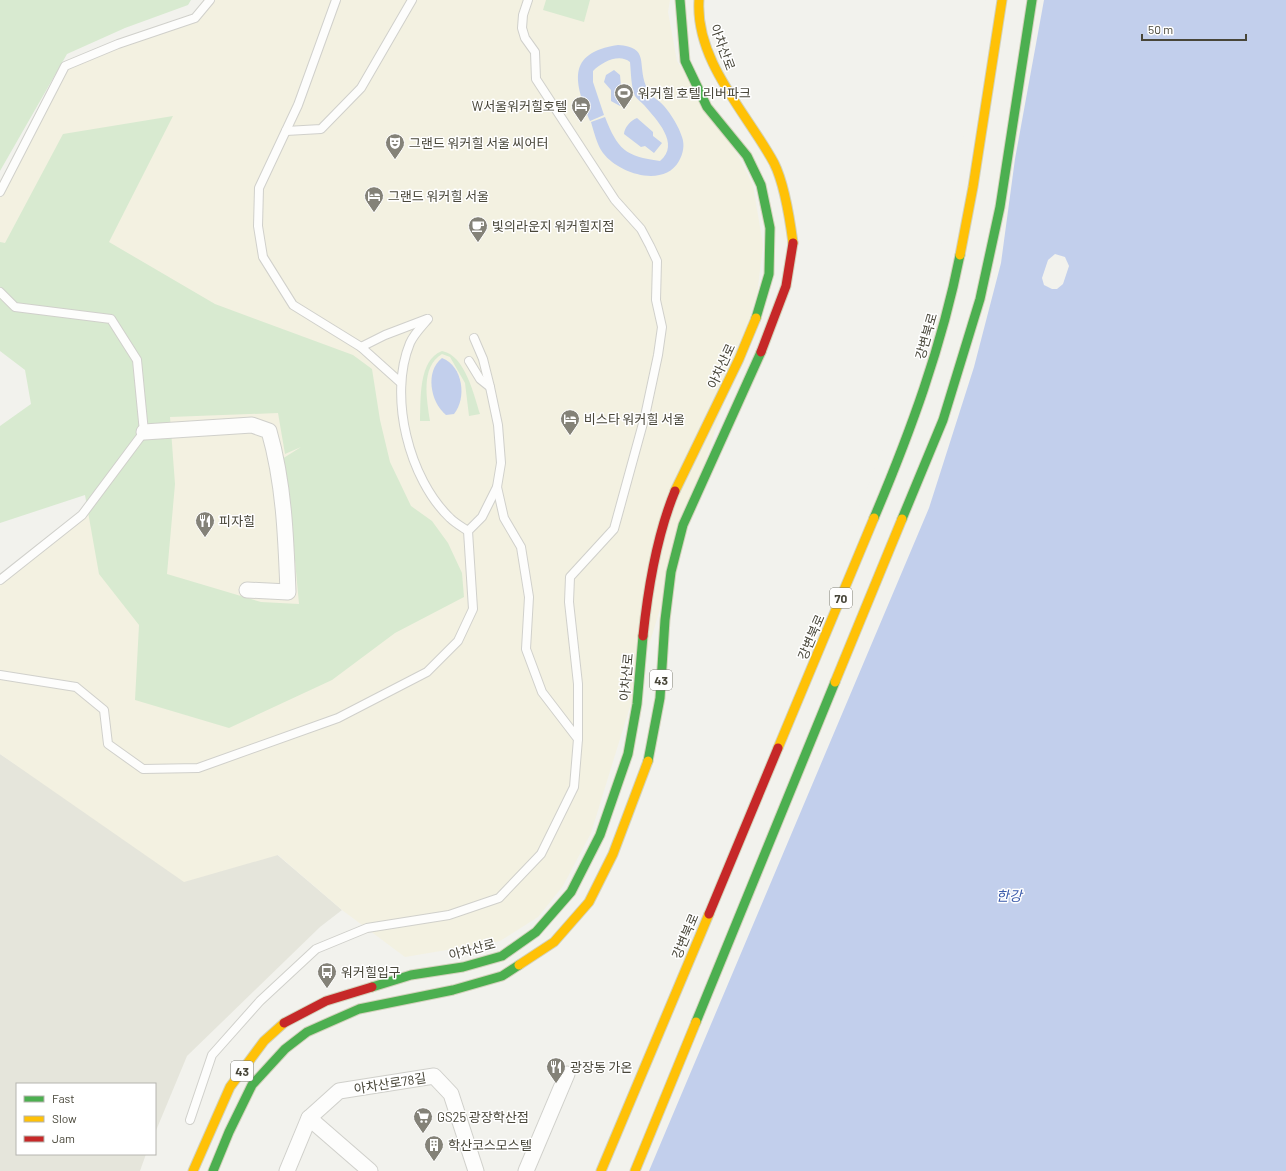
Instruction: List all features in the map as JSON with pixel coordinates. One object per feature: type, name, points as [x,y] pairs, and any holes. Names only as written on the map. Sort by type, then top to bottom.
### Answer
[{"type":"main road","name":"아차산로","points":[[193,1171],[230,1087],[264,1041],[286,1021],[326,1001],[411,975],[463,966],[502,956],[536,932],[571,892],[600,835],[628,754],[637,704],[646,609],[657,547],[674,493],[739,359],[756,318],[769,274],[770,228],[761,185],[747,156],[707,107],[685,61],[680,0]]},
{"type":"main road","name":"아차산로","points":[[213,1171],[229,1132],[252,1085],[285,1048],[307,1032],[359,1009],[453,990],[502,976],[554,942],[589,902],[613,854],[647,768],[660,698],[665,620],[671,572],[683,525],[767,338],[786,286],[793,249],[790,214],[775,165],[750,123],[725,88],[707,46],[698,16],[699,0]]},
{"type":"main road","name":"강변북로","points":[[601,1171],[885,493],[920,403],[950,298],[971,195],[1002,0]]},
{"type":"main road","name":"70","points":[[635,1171],[943,420],[980,299],[998,215],[1032,0]]},
{"type":"street","points":[[144,432],[252,425],[269,431],[277,459],[288,592],[247,590]]},
{"type":"street","points":[[526,1171],[567,1074]]},
{"type":"street","name":"아차산로78길","points":[[287,1171],[309,1118],[340,1091],[434,1076],[451,1094],[476,1171]]},
{"type":"street","points":[[309,1118],[370,1171]]},
{"type":"lane","points":[[0,192],[65,66],[118,44],[195,18],[210,0]]},
{"type":"lane","points":[[336,0],[298,105],[259,188],[258,226],[263,257],[293,305],[361,347],[400,382]]},
{"type":"lane","points":[[286,131],[321,129],[361,88],[412,0]]},
{"type":"lane","points":[[190,1120],[212,1055],[260,1001],[316,948],[367,928],[449,916],[499,898],[540,854],[574,787],[578,738],[578,684],[569,602],[570,577],[614,530],[645,414],[658,355],[662,327],[656,300],[657,261],[650,246],[641,229],[615,200],[536,79],[535,52],[525,38],[522,28],[523,14],[528,0]]},
{"type":"lane","points":[[0,292],[15,307],[110,319],[137,360],[144,432],[82,515],[0,580]]},
{"type":"lane","points":[[361,347],[385,335],[428,318],[411,341],[406,355],[400,382],[403,424],[412,454],[426,485],[450,518],[468,531]]},
{"type":"lane","points":[[474,338],[483,359],[498,425],[501,463],[498,487],[504,518],[521,548],[529,597],[526,649],[542,692],[578,738]]},
{"type":"lane","points":[[469,361],[480,379],[490,387]]},
{"type":"lane","points":[[0,675],[76,687],[104,710],[108,744],[143,769],[198,768],[338,718],[427,672],[458,641],[473,609],[468,531],[482,517],[498,487]]},
{"type":"shaded area","points":[[210,0],[670,0],[668,12],[677,61],[739,157],[753,185],[763,245],[757,295],[591,833],[563,886],[538,917],[500,941],[405,957],[342,910],[278,855],[184,882],[0,754],[0,580],[79,518],[144,432],[0,292],[0,192],[65,66],[195,18]]},
{"type":"shaded area","points":[[0,754],[33,776],[274,852],[342,910],[320,927],[187,1056],[156,1131],[156,1083],[16,1083],[16,1155],[146,1155],[140,1171],[0,1171]]},
{"type":"green space","points":[[0,0],[191,0],[188,5],[125,28],[67,54],[0,171]]},
{"type":"green space","points":[[546,0],[590,0],[584,22],[543,10]]},
{"type":"green space","points":[[173,116],[109,242],[215,304],[353,355],[372,369],[380,420],[390,462],[411,506],[432,521],[448,543],[462,573],[464,597],[395,633],[332,680],[229,728],[135,700],[139,625],[99,574],[85,495],[0,523],[0,426],[31,404],[25,370],[0,351],[0,242],[5,243],[63,134]],"holes":[[[278,413],[285,454],[301,447],[282,459],[292,527],[299,604],[261,602],[167,574],[175,484],[170,417]]]},
{"type":"green space","points":[[442,351],[450,354],[463,368],[480,414],[469,416],[465,383],[450,357],[442,354],[430,367],[428,375],[427,394],[430,421],[420,421],[422,382],[425,372],[434,356]]},
{"type":"water","name":"한강","points":[[988,0],[1286,0],[1286,1171],[599,1171],[759,778],[888,442],[934,290],[975,83]]},
{"type":"water","points":[[618,45],[628,46],[635,49],[639,53],[647,89],[651,95],[667,109],[681,133],[683,146],[679,161],[672,169],[663,174],[653,176],[630,172],[610,160],[603,153],[597,142],[591,122],[605,117],[614,137],[624,150],[631,154],[638,157],[660,161],[666,154],[668,147],[667,140],[660,124],[635,96],[632,84],[630,62],[626,59],[621,58],[611,60],[593,71],[593,82],[604,115],[590,121],[578,82],[578,72],[582,63],[589,55],[601,49]]},
{"type":"water","points":[[614,70],[620,75],[621,86],[628,93],[629,97],[625,105],[620,106],[611,101],[611,90],[604,82],[606,75]]},
{"type":"water","points":[[637,118],[653,132],[653,136],[662,143],[654,153],[645,146],[641,147],[624,134],[628,124]]},
{"type":"water","points":[[442,358],[455,368],[461,383],[461,400],[454,414],[446,415],[436,402],[433,395],[433,371]]},
{"type":"pier","points":[[986,0],[1044,0],[1015,159],[1001,263],[974,367],[929,508],[649,1171],[597,1171],[757,777],[802,660],[841,552],[886,441],[932,290],[974,83]]},
{"type":"pier","points":[[1055,254],[1065,257],[1069,266],[1063,284],[1057,289],[1052,289],[1044,285],[1042,278],[1048,260]]},
{"type":"traffic: fast","points":[[680,0],[685,61],[707,107],[747,156],[761,185],[770,228],[769,274],[756,318]]},
{"type":"traffic: fast","points":[[902,519],[943,420],[980,299],[1000,207],[1032,0]]},
{"type":"traffic: fast","points":[[874,518],[924,389],[944,323],[960,255]]},
{"type":"traffic: fast","points":[[648,761],[660,698],[665,620],[671,572],[683,525],[761,352]]},
{"type":"traffic: fast","points":[[372,987],[411,975],[463,967],[502,956],[536,932],[571,892],[600,835],[628,754],[637,704],[643,636]]},
{"type":"traffic: fast","points":[[696,1022],[835,682]]},
{"type":"traffic: fast","points":[[213,1171],[229,1132],[252,1085],[285,1049],[307,1032],[359,1009],[453,990],[502,976],[519,965]]},
{"type":"traffic: slow","points":[[699,0],[700,22],[705,44],[714,65],[737,106],[763,144],[778,172],[786,203],[793,243]]},
{"type":"traffic: slow","points":[[960,255],[973,187],[1002,0]]},
{"type":"traffic: slow","points":[[675,491],[739,359],[756,318]]},
{"type":"traffic: slow","points":[[778,748],[874,518]]},
{"type":"traffic: slow","points":[[835,682],[902,519]]},
{"type":"traffic: slow","points":[[519,965],[554,942],[589,902],[613,854],[648,761]]},
{"type":"traffic: slow","points":[[601,1171],[709,914]]},
{"type":"traffic: slow","points":[[635,1171],[696,1022]]},
{"type":"traffic: slow","points":[[193,1171],[230,1087],[264,1041],[284,1023]]},
{"type":"traffic: jam","points":[[761,352],[786,286],[793,243]]},
{"type":"traffic: jam","points":[[643,636],[647,600],[658,544],[668,508],[675,491]]},
{"type":"traffic: jam","points":[[709,914],[778,748]]},
{"type":"traffic: jam","points":[[284,1023],[326,1001],[372,987]]},
{"type":"place","name":"워커힐 호텔 리버파크","points":[[624,110]]},
{"type":"place","name":"W서울워커힐호텔","points":[[581,123]]},
{"type":"place","name":"그랜드 워커힐 서울 씨어터","points":[[395,160]]},
{"type":"place","name":"그랜드 워커힐 서울","points":[[374,213]]},
{"type":"place","name":"빛의라운지 워커힐지점","points":[[478,243]]},
{"type":"place","name":"비스타 워커힐 서울","points":[[570,436]]},
{"type":"place","name":"피자힐","points":[[205,538]]},
{"type":"place","name":"워커힐입구","points":[[327,989]]},
{"type":"place","name":"광장동 가온","points":[[556,1084]]},
{"type":"place","name":"GS25 광장학산점","points":[[423,1134]]},
{"type":"place","name":"학산코스모스텔","points":[[434,1162]]}]
